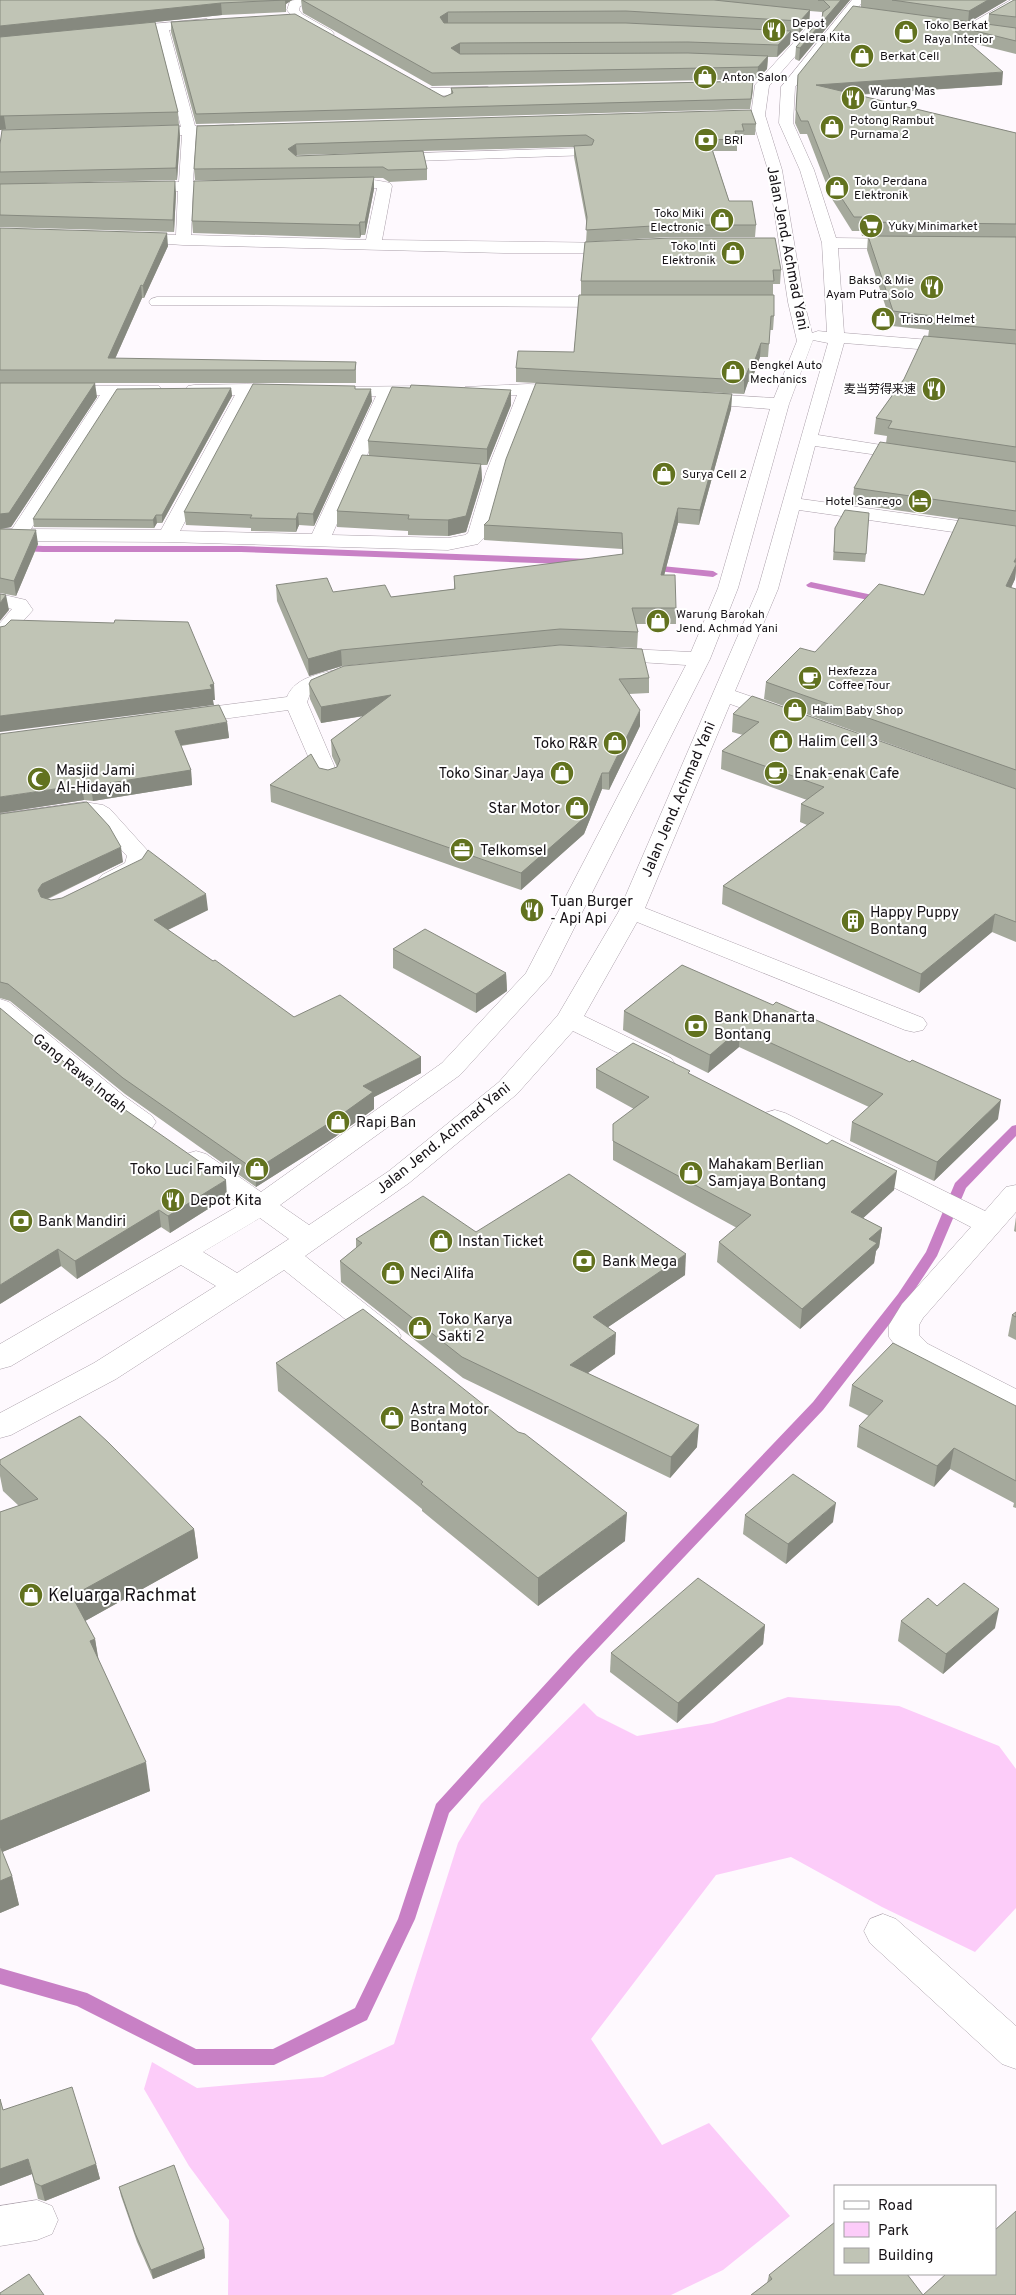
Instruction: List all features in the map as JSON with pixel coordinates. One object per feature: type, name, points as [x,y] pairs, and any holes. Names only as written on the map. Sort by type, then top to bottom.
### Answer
[{"type":"street","points":[[310,0],[294,4],[293,10],[298,17],[339,40]]},
{"type":"street","name":"Jalan Jend. Achmad Yani","points":[[0,1358],[183,1253],[261,1205],[451,1069],[537,976],[699,659],[728,588],[752,573],[791,503],[836,340],[830,243],[807,170],[786,123],[788,87],[858,0]]},
{"type":"street","points":[[990,30],[967,27],[1004,11],[1016,2]]},
{"type":"street","points":[[848,12],[868,14]]},
{"type":"street","name":"Jalan Jend. Achmad Yani","points":[[752,573],[779,409],[804,338],[796,302],[775,170],[753,115],[757,86],[804,39],[823,15],[802,16]]},
{"type":"street","points":[[279,18],[298,17]]},
{"type":"street","points":[[104,33],[222,21]]},
{"type":"street","points":[[162,27],[189,130],[183,240]]},
{"type":"street","points":[[786,37],[804,39]]},
{"type":"street","points":[[761,62],[805,65]]},
{"type":"street","points":[[455,107],[426,90],[499,91]]},
{"type":"street","points":[[132,132],[250,129]]},
{"type":"street","points":[[377,158],[586,152]]},
{"type":"street","points":[[318,184],[374,182],[385,186],[373,244]]},
{"type":"street","points":[[120,187],[243,185]]},
{"type":"street","points":[[116,238],[504,248],[636,247]]},
{"type":"street","points":[[830,243],[919,244]]},
{"type":"street","points":[[768,244],[788,244]]},
{"type":"street","points":[[157,302],[629,302]]},
{"type":"street","points":[[776,302],[796,302]]},
{"type":"street","points":[[804,338],[1016,352]]},
{"type":"street","points":[[836,340],[1016,359]]},
{"type":"street","points":[[167,536],[247,389]]},
{"type":"street","points":[[0,390],[303,390]]},
{"type":"street","points":[[322,390],[387,392],[492,391],[585,396]]},
{"type":"street","points":[[9,535],[111,391]]},
{"type":"street","points":[[320,539],[387,392]]},
{"type":"street","points":[[9,535],[320,539],[448,544],[471,540],[477,535],[486,472],[527,392]]},
{"type":"street","points":[[678,402],[779,409]]},
{"type":"street","points":[[808,439],[931,458]]},
{"type":"street","points":[[356,463],[374,465]]},
{"type":"street","points":[[791,503],[1016,535]]},
{"type":"street","name":"Jalan Jend. Achmad Yani","points":[[0,1428],[105,1371],[285,1256],[399,1177],[508,1088],[569,1019],[631,911],[768,589],[752,573]]},
{"type":"street","points":[[0,600],[19,604],[23,610],[0,635]]},
{"type":"street","points":[[585,653],[699,659]]},
{"type":"street","points":[[328,777],[296,702],[301,690],[321,680],[361,672]]},
{"type":"street","points":[[722,694],[805,723]]},
{"type":"street","points":[[168,719],[296,702]]},
{"type":"street","points":[[0,821],[84,809],[102,814],[139,855],[139,862],[135,868],[90,890]]},
{"type":"street","points":[[631,911],[914,1024]]},
{"type":"street","name":"Gang Rawa Indah","points":[[0,1007],[114,1102],[309,1239]]},
{"type":"street","points":[[569,1019],[683,1074]]},
{"type":"street","points":[[754,1108],[921,1189],[988,1224]]},
{"type":"street","points":[[1016,1194],[912,1311],[904,1326],[904,1338],[917,1352],[1016,1402]]},
{"type":"street","points":[[183,1253],[237,1286]]},
{"type":"street","points":[[285,1256],[407,1353]]},
{"type":"street","points":[[882,1931],[1016,2051]]},
{"type":"green space","points":[[788,1697],[899,1706],[999,1746],[1016,1769],[1016,1908],[975,1952],[882,1907],[791,1857],[716,1875],[591,2039],[662,2145],[709,2123],[790,2216],[723,2270],[671,2295],[228,2295],[229,2220],[189,2166],[144,2089],[152,2062],[197,2088],[323,2077],[394,2044],[458,1843],[481,1804],[584,1703],[597,1716],[637,1736],[713,1723]]},
{"type":"building","points":[[0,0],[285,0],[221,3],[0,26]]},
{"type":"building","points":[[302,0],[714,0],[810,10],[800,21],[626,11],[448,12],[440,17],[444,23],[626,23],[791,31],[778,45],[688,42],[460,43],[451,48],[460,54],[688,53],[768,56],[758,67],[432,73]]},
{"type":"building","points":[[823,0],[841,0],[800,48],[796,47],[822,18],[823,12],[830,7]]},
{"type":"building","points":[[892,0],[988,0],[969,11]]},
{"type":"building","points":[[1016,0],[1016,17],[989,14]]},
{"type":"building","points":[[853,6],[1016,28],[1016,41],[947,24],[1003,72],[816,85],[1016,133],[1016,224],[864,222],[862,217],[854,217],[833,185],[808,121],[801,121],[796,110],[798,75]]},
{"type":"building","points":[[295,14],[444,97],[453,93],[451,88],[753,81],[751,99],[196,114],[171,22]]},
{"type":"building","points":[[155,22],[178,112],[0,116],[0,37]]},
{"type":"building","points":[[751,110],[756,124],[742,124],[744,131],[735,131],[737,139],[709,140],[729,201],[752,201],[756,225],[669,225],[586,230],[587,217],[574,146],[592,145],[594,140],[586,135],[296,144],[288,149],[296,156],[423,151],[427,169],[388,170],[383,167],[194,169],[197,126]]},
{"type":"building","points":[[179,125],[176,168],[0,172],[2,130]]},
{"type":"building","points":[[374,177],[365,222],[360,222],[359,225],[192,221],[194,181]]},
{"type":"building","points":[[175,181],[173,220],[0,215],[0,184]]},
{"type":"building","points":[[0,228],[167,233],[108,358],[356,362],[355,370],[0,370]]},
{"type":"building","points":[[868,236],[1016,237],[1016,330],[930,323],[933,316],[893,311]]},
{"type":"building","points":[[670,238],[775,238],[781,270],[773,270],[774,281],[581,281],[585,242]]},
{"type":"building","points":[[579,295],[774,295],[774,316],[771,316],[769,344],[761,343],[752,368],[749,368],[744,380],[516,368],[518,351],[574,352]]},
{"type":"building","points":[[924,336],[1016,344],[1016,447],[888,428],[892,421],[876,418],[904,379]]},
{"type":"building","points":[[0,383],[95,383],[9,513],[0,514]]},
{"type":"building","points":[[536,383],[732,394],[700,510],[678,508],[661,575],[675,575],[676,608],[632,608],[638,632],[560,629],[341,650],[308,659],[276,585],[327,578],[333,592],[385,585],[391,597],[455,589],[454,576],[623,554],[622,533],[484,525],[489,520],[506,459]]},
{"type":"building","points":[[253,384],[355,386],[355,389],[371,389],[313,514],[298,513],[296,519],[250,518],[252,515],[184,512]]},
{"type":"building","points":[[411,385],[511,390],[487,449],[368,441],[392,387],[410,388]]},
{"type":"building","points":[[231,388],[162,515],[156,515],[153,520],[33,519],[117,389]]},
{"type":"building","points":[[880,442],[1016,462],[1016,511],[854,488]]},
{"type":"building","points":[[362,455],[481,464],[466,516],[448,520],[408,519],[409,515],[337,511]]},
{"type":"building","points":[[845,510],[869,513],[866,554],[834,552],[835,528]]},
{"type":"building","points":[[959,518],[1016,526],[1016,558],[1014,562],[1016,562],[1016,565],[1006,586],[1016,589],[1016,770],[766,682],[800,648],[815,652],[879,584],[924,595]]},
{"type":"building","points":[[0,529],[36,530],[14,581],[0,578]]},
{"type":"building","points":[[0,594],[6,595],[0,603]]},
{"type":"building","points":[[11,620],[114,623],[115,620],[188,622],[214,684],[210,685],[212,689],[0,716],[0,627],[5,626]]},
{"type":"building","points":[[560,645],[642,649],[649,678],[619,679],[640,710],[609,773],[602,773],[584,818],[521,873],[270,785],[311,754],[319,768],[328,770],[337,767],[340,760],[331,740],[391,695],[321,707],[309,684],[311,680],[344,666]]},
{"type":"building","points":[[752,696],[1016,789],[1016,922],[995,914],[921,974],[723,886],[824,813],[801,804],[824,787],[722,751],[759,722],[733,714]]},
{"type":"building","points":[[219,705],[227,722],[175,731],[191,770],[91,786],[82,785],[0,797],[0,734]]},
{"type":"building","points":[[87,802],[109,826],[121,847],[42,884],[38,890],[41,897],[51,900],[62,898],[142,859],[148,850],[206,894],[154,920],[213,961],[215,960],[294,1017],[340,995],[421,1057],[363,1086],[373,1092],[334,1120],[255,1170],[123,1078],[8,984],[0,982],[0,814]]},
{"type":"building","points":[[425,929],[506,973],[476,994],[393,949]]},
{"type":"building","points":[[682,965],[773,1005],[776,1002],[1001,1100],[937,1162],[852,1122],[883,1094],[740,1029],[710,1055],[624,1011]]},
{"type":"building","points":[[0,1008],[101,1093],[226,1180],[168,1216],[159,1210],[75,1261],[58,1249],[0,1285]]},
{"type":"building","points":[[633,1043],[827,1144],[832,1140],[897,1171],[851,1212],[882,1228],[869,1239],[877,1243],[802,1309],[719,1242],[751,1215],[613,1141],[613,1124],[649,1097],[596,1069]]},
{"type":"building","points":[[569,1174],[686,1254],[593,1317],[616,1333],[570,1365],[699,1425],[671,1457],[462,1357],[340,1261],[362,1243],[356,1239],[423,1196],[476,1232]]},
{"type":"building","points":[[363,1309],[518,1432],[525,1434],[627,1513],[538,1578],[421,1484],[423,1482],[276,1363]]},
{"type":"building","points":[[893,1343],[1016,1406],[1016,1481],[954,1448],[937,1466],[859,1426],[883,1401],[852,1385]]},
{"type":"building","points":[[80,1416],[194,1529],[72,1596],[95,1639],[90,1641],[146,1762],[0,1821],[0,1512],[38,1499],[0,1464],[0,1460]]},
{"type":"building","points":[[793,1474],[836,1503],[788,1544],[745,1515]]},
{"type":"building","points":[[698,1578],[765,1625],[678,1703],[611,1653]]},
{"type":"building","points":[[964,1583],[999,1609],[946,1654],[901,1621],[928,1598],[937,1606]]},
{"type":"building","points":[[0,1846],[12,1876],[0,1881]]},
{"type":"building","points":[[72,2087],[96,2164],[41,2186],[35,2183],[28,2159],[0,2169],[0,2099],[3,2110]]},
{"type":"building","points":[[174,2165],[204,2249],[151,2270],[135,2233],[119,2187]]},
{"type":"building","points":[[1016,2211],[1016,2295],[923,2295],[945,2275],[996,2275],[996,2229]]},
{"type":"building","points":[[834,2223],[834,2275],[908,2275],[923,2295],[751,2295],[772,2279],[769,2275]]},
{"type":"building","points":[[29,2274],[44,2295],[0,2295],[0,2293]]},
{"type":"waterway","points":[[0,547],[43,549],[241,549],[591,562]]},
{"type":"waterway","points":[[651,568],[713,574]]},
{"type":"waterway","points":[[811,585],[882,600]]},
{"type":"waterway","points":[[0,1976],[81,1999],[194,2057],[274,2057],[361,2014],[406,1919],[442,1809],[578,1659],[818,1406],[903,1297],[932,1253],[960,1186],[1016,1129]]},
{"type":"place","name":"Depot Selera Kita","points":[[774,30]]},
{"type":"place","name":"Toko Berkat Raya Interior","points":[[906,32]]},
{"type":"place","name":"Berkat Cell","points":[[862,56]]},
{"type":"place","name":"Anton Salon","points":[[705,77]]},
{"type":"place","name":"Warung Mas Guntur 9","points":[[853,98]]},
{"type":"place","name":"Potong Rambut Purnama 2","points":[[832,127]]},
{"type":"place","name":"BRI","points":[[706,140]]},
{"type":"place","name":"Toko Perdana Elektronik","points":[[837,188]]},
{"type":"place","name":"Toko Miki Electronic","points":[[722,220]]},
{"type":"place","name":"Yuky Minimarket","points":[[871,226]]},
{"type":"place","name":"Toko Inti Elektronik","points":[[733,253]]},
{"type":"place","name":"Bakso & Mie Ayam Putra Solo","points":[[932,287]]},
{"type":"place","name":"Trisno Helmet","points":[[883,319]]},
{"type":"place","name":"Bengkel Auto Mechanics","points":[[733,372]]},
{"type":"place","name":"麦当劳得来速","points":[[934,389]]},
{"type":"place","name":"Surya Cell 2","points":[[664,474]]},
{"type":"place","name":"Hotel Sanrego","points":[[920,501]]},
{"type":"place","name":"Warung Barokah Jend. Achmad Yani","points":[[658,621]]},
{"type":"place","name":"Hexfezza Coffee Tour","points":[[810,678]]},
{"type":"place","name":"Halim Baby Shop","points":[[795,710]]},
{"type":"place","name":"Halim Cell 3","points":[[781,741]]},
{"type":"place","name":"Toko R&R","points":[[615,743]]},
{"type":"place","name":"Toko Sinar Jaya","points":[[562,773]]},
{"type":"place","name":"Enak-enak Cafe","points":[[776,773]]},
{"type":"place","name":"Masjid Jami Al-Hidayah","points":[[39,779]]},
{"type":"place","name":"Star Motor","points":[[577,808]]},
{"type":"place","name":"Telkomsel","points":[[462,850]]},
{"type":"place","name":"Tuan Burger - Api Api","points":[[532,910]]},
{"type":"place","name":"Happy Puppy Bontang","points":[[853,921]]},
{"type":"place","name":"Bank Dhanarta Bontang","points":[[696,1026]]},
{"type":"place","name":"Rapi Ban","points":[[338,1122]]},
{"type":"place","name":"Toko Luci Family","points":[[257,1169]]},
{"type":"place","name":"Mahakam Berlian Samjaya Bontang","points":[[691,1173]]},
{"type":"place","name":"Depot Kita","points":[[173,1200]]},
{"type":"place","name":"Bank Mandiri","points":[[21,1221]]},
{"type":"place","name":"Instan Ticket","points":[[441,1241]]},
{"type":"place","name":"Bank Mega","points":[[584,1261]]},
{"type":"place","name":"Neci Alifa","points":[[393,1273]]},
{"type":"place","name":"Toko Karya Sakti 2","points":[[420,1328]]},
{"type":"place","name":"Astra Motor Bontang","points":[[392,1418]]},
{"type":"place","name":"Keluarga Rachmat","points":[[31,1595]]}]
